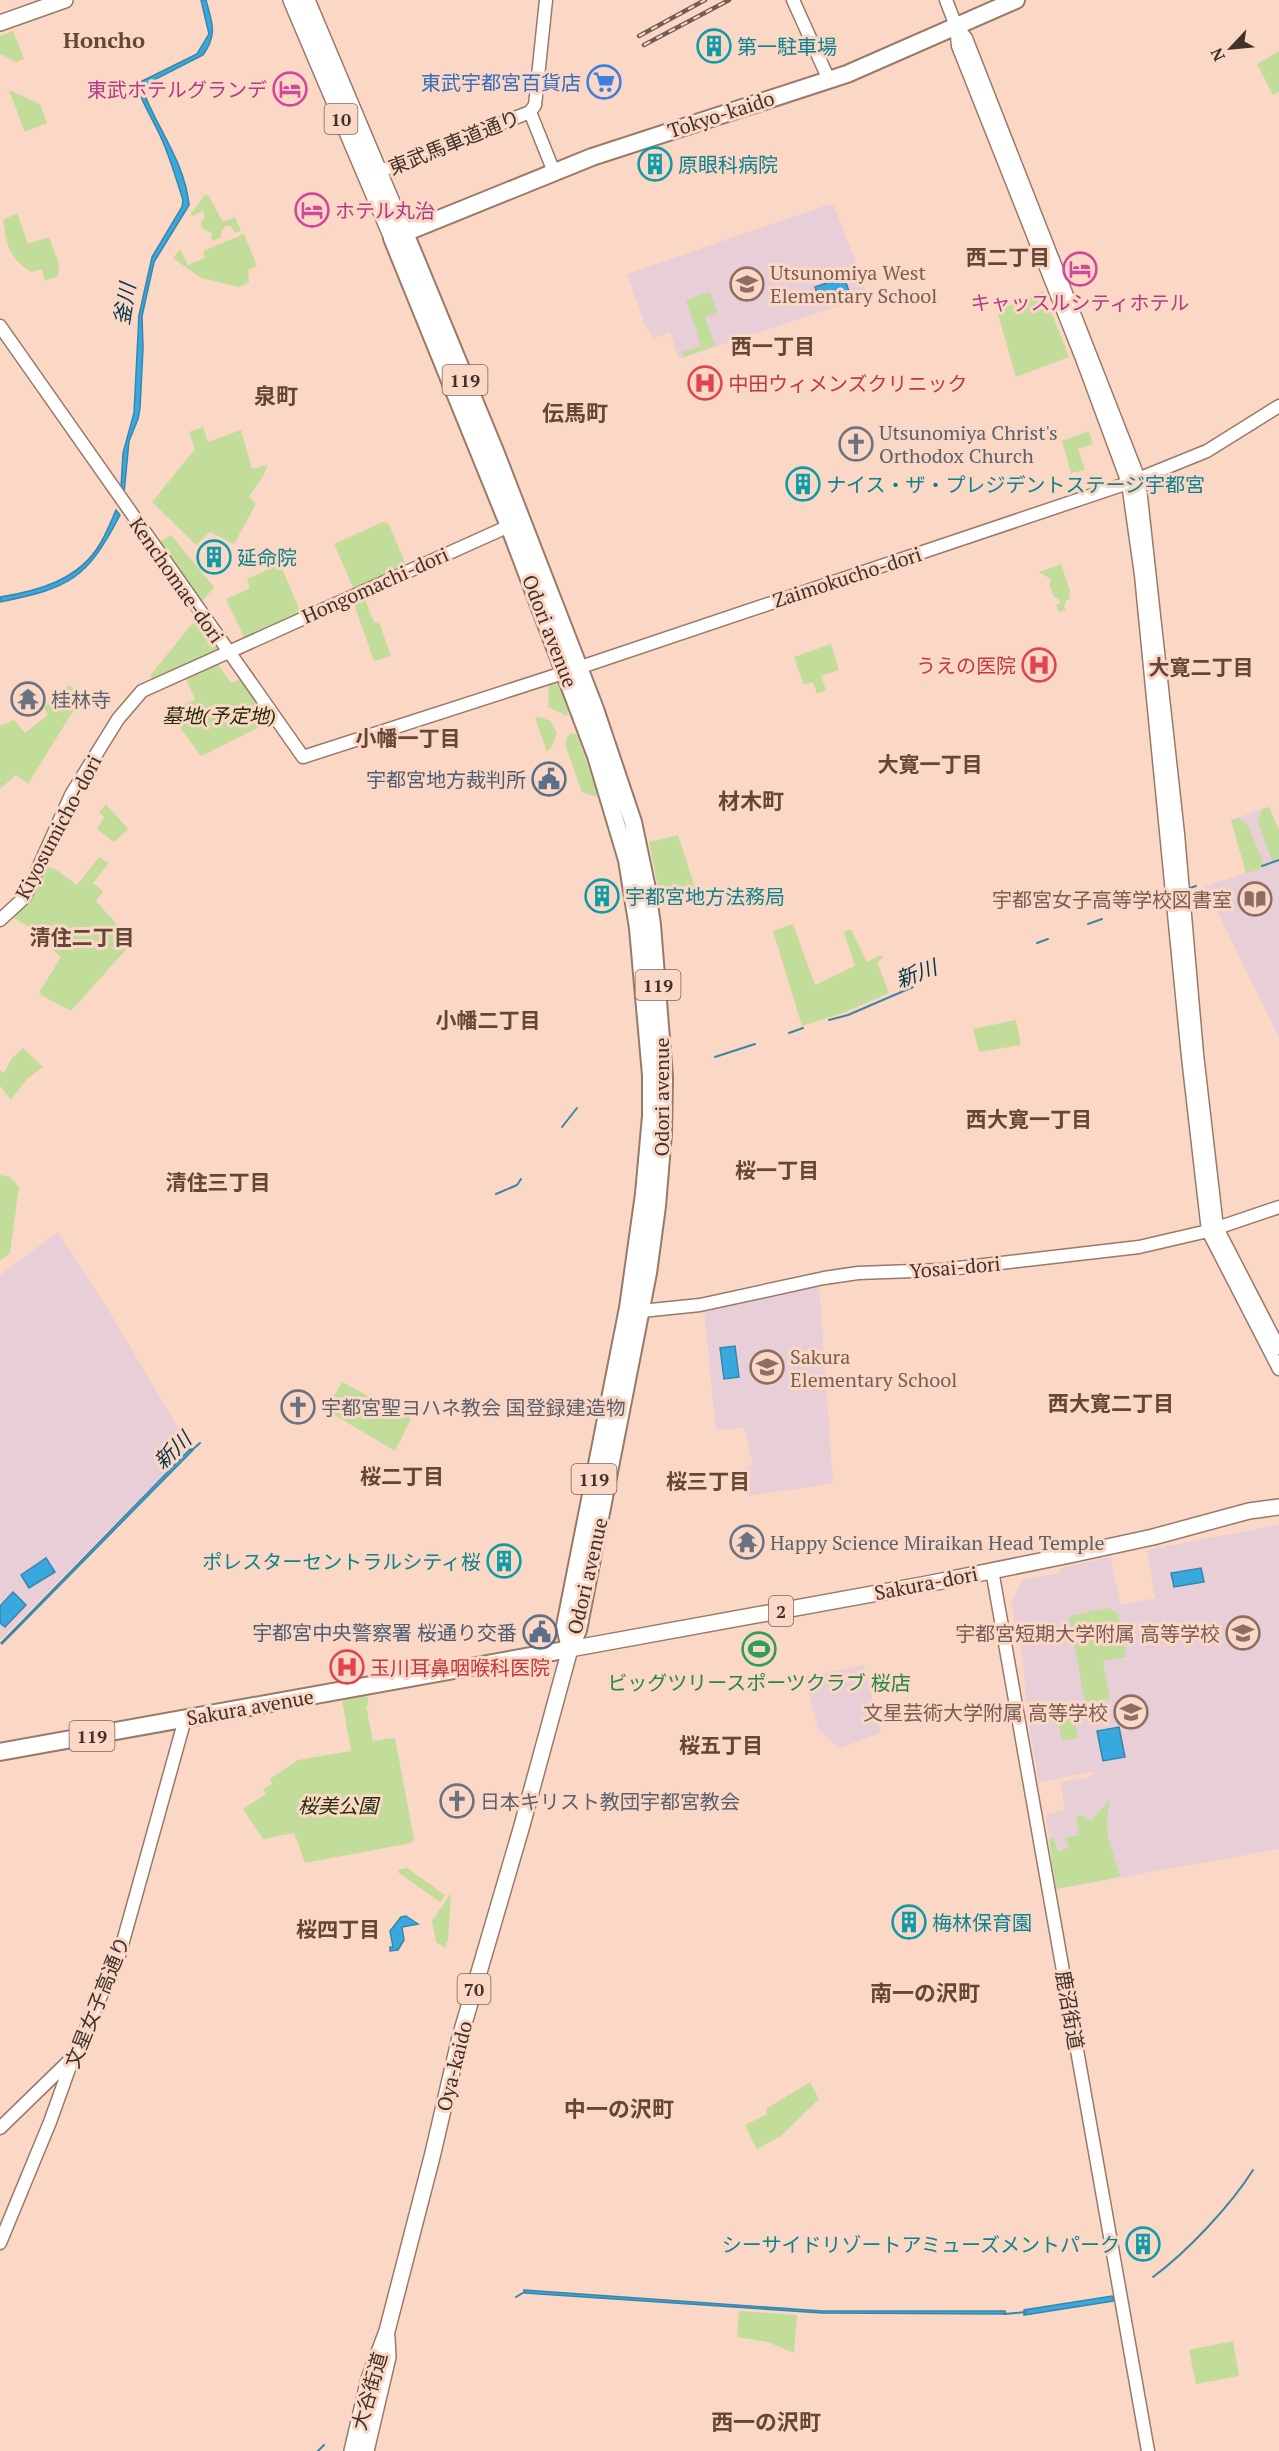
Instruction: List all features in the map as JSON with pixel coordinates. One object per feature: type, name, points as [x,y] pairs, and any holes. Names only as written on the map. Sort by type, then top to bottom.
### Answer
[{"type":"highway","name":"Tokyo-kaido","points":[[399,236],[554,172],[668,130],[829,80],[1016,0]]},
{"type":"highway","name":"Odori avenue","points":[[399,236],[633,822],[646,884],[656,957],[664,1077],[663,1133],[652,1246],[634,1310],[579,1625],[570,1649]]},
{"type":"highway","name":"Sakura avenue","points":[[0,1752],[570,1649]]},
{"type":"main road","points":[[0,24],[65,0]]},
{"type":"main road","name":"10","points":[[291,0],[399,236]]},
{"type":"main road","name":"10","points":[[307,0],[378,172],[399,236]]},
{"type":"main road","name":"Sakura-dori","points":[[570,1649],[927,1584],[1153,1537],[1249,1511],[1279,1507]]},
{"type":"main road","name":"Oya-kaido","points":[[366,2451],[388,2357],[387,2331],[460,2037],[521,1829],[570,1649]]},
{"type":"main road","name":"大谷街道","points":[[352,2451],[369,2379],[387,2331]]},
{"type":"street","points":[[546,0],[535,105],[530,112],[554,172]]},
{"type":"street","points":[[793,0],[829,80]]},
{"type":"street","points":[[946,0],[956,27],[957,41],[1081,356],[1133,481],[1187,1047],[1213,1229],[1279,1369]]},
{"type":"street","name":"東武馬車道通り","points":[[378,172],[530,112]]},
{"type":"street","name":"Kenchomae-dori","points":[[0,326],[227,651]]},
{"type":"street","name":"Zaimokucho-dori","points":[[227,651],[303,757],[573,670],[1133,481],[1207,451],[1279,406]]},
{"type":"street","name":"Hongomachi-dori","points":[[227,651],[517,527]]},
{"type":"street","name":"Kiyosumicho-dori","points":[[0,920],[25,897],[71,795],[124,709],[142,691],[227,651]]},
{"type":"street","name":"Yosai-dori","points":[[634,1310],[700,1305],[824,1278],[858,1273],[941,1270],[1139,1247],[1213,1229],[1279,1207]]},
{"type":"street","points":[[1213,1229],[1279,1348]]},
{"type":"street","name":"鹿沼街道","points":[[992,1570],[1148,2451]]},
{"type":"street","name":"文星女子高通り","points":[[0,2243],[53,2114],[74,2055],[119,1956],[185,1719]]},
{"type":"street","points":[[0,2128],[74,2055]]},
{"type":"shaded area","name":"Utsunomiya West Elementary School","points":[[830,204],[834,206],[868,294],[866,297],[679,359],[670,332],[654,338],[645,325],[627,274]]},
{"type":"shaded area","points":[[1269,807],[1279,830],[1279,1038],[1205,886],[1246,873],[1231,820]]},
{"type":"shaded area","points":[[58,1232],[109,1311],[190,1448],[0,1640],[0,1275]]},
{"type":"shaded area","name":"Sakura Elementary School","points":[[819,1284],[833,1483],[749,1496],[744,1468],[753,1465],[744,1427],[716,1431],[704,1309]]},
{"type":"shaded area","points":[[1279,1525],[1279,1849],[1056,1889],[1046,1815],[1065,1810],[1060,1782],[1090,1777],[1095,1771],[1039,1782],[1027,1713],[1023,1657],[1011,1603],[1023,1579],[1060,1573],[1062,1568],[1110,1557],[1121,1605],[1155,1598],[1147,1550]]},
{"type":"shaded area","points":[[864,1665],[881,1733],[839,1748],[818,1729],[804,1677]]},
{"type":"green space","points":[[13,31],[24,59],[16,62],[0,54],[0,36]]},
{"type":"green space","points":[[1279,51],[1279,92],[1273,95],[1257,64]]},
{"type":"green space","points":[[9,90],[40,104],[47,123],[25,132]]},
{"type":"green space","points":[[208,195],[223,222],[235,217],[241,231],[235,233],[231,226],[226,226],[220,238],[213,241],[211,239],[212,234],[201,225],[205,218],[203,211],[192,216],[191,214],[204,196]]},
{"type":"green space","points":[[17,213],[28,244],[49,237],[59,264],[58,276],[45,281],[42,269],[31,272],[13,256],[3,220]]},
{"type":"green space","points":[[244,234],[257,266],[248,270],[249,282],[239,287],[201,278],[173,258],[180,249],[188,265],[205,258],[203,251]]},
{"type":"green space","points":[[1043,291],[1069,357],[1016,377],[997,311]]},
{"type":"green space","points":[[710,292],[717,312],[705,317],[715,346],[684,357],[682,352],[701,346],[686,300]]},
{"type":"green space","points":[[203,427],[208,442],[241,430],[252,469],[267,465],[264,475],[249,497],[256,504],[234,544],[210,532],[196,545],[152,502],[195,449],[189,432]]},
{"type":"green space","points":[[1089,431],[1093,444],[1078,449],[1085,470],[1071,473],[1062,441]]},
{"type":"green space","points":[[383,522],[389,524],[405,563],[402,569],[354,590],[334,544]]},
{"type":"green space","points":[[171,535],[214,587],[200,604],[158,543]]},
{"type":"green space","points":[[280,564],[301,613],[245,639],[226,599],[250,588],[247,579]]},
{"type":"green space","points":[[1061,564],[1070,591],[1070,599],[1066,600],[1064,606],[1066,610],[1059,612],[1056,605],[1060,603],[1059,599],[1054,597],[1049,584],[1052,580],[1039,572]]},
{"type":"green space","points":[[364,596],[374,623],[379,622],[391,656],[374,661],[353,601]]},
{"type":"green space","points":[[199,620],[219,650],[155,680],[150,676],[191,625]]},
{"type":"green space","points":[[831,644],[839,670],[821,676],[826,690],[817,694],[813,682],[804,685],[794,657]]},
{"type":"green space","name":"墓地(予定地)","points":[[213,663],[218,664],[231,683],[254,673],[275,719],[201,756],[169,713],[195,699],[185,677]]},
{"type":"green space","points":[[553,678],[557,680],[568,711],[567,716],[548,707],[549,684]]},
{"type":"green space","points":[[69,685],[83,695],[28,784],[16,775],[0,789],[0,726],[14,720],[25,733],[48,715],[44,707]]},
{"type":"green space","points":[[535,718],[551,721],[557,733],[547,752]]},
{"type":"green space","points":[[572,733],[577,735],[598,794],[596,797],[582,792],[565,744]]},
{"type":"green space","points":[[106,804],[128,829],[114,842],[97,829],[104,817],[99,813]]},
{"type":"green space","points":[[1269,807],[1279,830],[1279,858],[1272,861],[1258,823],[1262,809]]},
{"type":"green space","points":[[1238,818],[1247,824],[1263,861],[1261,869],[1246,873],[1231,820]]},
{"type":"green space","points":[[678,835],[697,894],[661,903],[649,842]]},
{"type":"green space","points":[[99,857],[109,863],[93,883],[103,891],[96,901],[130,939],[130,945],[71,1011],[41,995],[40,991],[61,957],[47,945],[50,940],[13,918],[28,900],[44,865],[58,871],[77,885]]},
{"type":"green space","points":[[793,924],[815,985],[855,966],[844,932],[851,929],[867,962],[881,955],[883,958],[877,962],[889,993],[843,1013],[802,1026],[773,931]]},
{"type":"green space","points":[[1016,1020],[1021,1045],[979,1052],[973,1029]]},
{"type":"green space","points":[[23,1048],[43,1067],[27,1079],[11,1100],[0,1086],[0,1070],[4,1073],[12,1058]]},
{"type":"green space","points":[[0,1175],[10,1177],[19,1187],[10,1253],[0,1261]]},
{"type":"green space","points":[[342,1382],[411,1419],[395,1451],[326,1410]]},
{"type":"green space","points":[[1109,1608],[1118,1614],[1126,1657],[1103,1661],[1110,1699],[1085,1703],[1069,1616]]},
{"type":"green space","name":"桜美公園","points":[[367,1696],[369,1705],[366,1706],[373,1741],[395,1738],[414,1839],[411,1843],[305,1863],[294,1833],[263,1839],[243,1809],[266,1794],[263,1789],[272,1784],[270,1779],[298,1760],[351,1751],[342,1700]]},
{"type":"green space","points":[[1072,1707],[1078,1738],[1062,1741],[1056,1710]]},
{"type":"green space","points":[[1111,1798],[1107,1829],[1120,1875],[1056,1889],[1049,1839],[1053,1838],[1059,1852],[1069,1847],[1065,1838],[1079,1835],[1076,1817],[1081,1815],[1091,1821]]},
{"type":"green space","points":[[407,1868],[445,1895],[440,1902],[399,1873],[398,1870]]},
{"type":"green space","points":[[451,1893],[446,1948],[436,1942],[432,1921]]},
{"type":"green space","points":[[810,2082],[819,2099],[781,2136],[757,2149],[745,2125],[767,2114],[766,2109]]},
{"type":"green space","points":[[739,2311],[797,2315],[794,2353],[768,2342],[737,2337]]},
{"type":"green space","points":[[1233,2341],[1239,2376],[1196,2384],[1189,2350]]},
{"type":"water","points":[[201,0],[206,0],[212,28],[208,48],[203,55],[142,88],[176,159],[189,205],[154,262],[142,316],[140,408],[129,441],[124,493],[121,488],[123,453],[134,413],[139,315],[152,257],[182,207],[183,200],[163,142],[137,87],[142,81],[197,54],[209,34]]},
{"type":"water","points":[[844,277],[850,294],[821,304],[815,287]]},
{"type":"water","points":[[116,510],[120,515],[108,537],[86,567],[74,577],[44,592],[0,602],[0,597],[43,587],[81,567],[100,544]]},
{"type":"water","points":[[735,1346],[739,1377],[724,1379],[720,1348]]},
{"type":"water","points":[[191,1448],[193,1450],[2,1644],[1,1643]]},
{"type":"water","points":[[46,1558],[55,1572],[29,1588],[21,1575]]},
{"type":"water","points":[[1201,1568],[1204,1582],[1174,1587],[1171,1573]]},
{"type":"water","points":[[13,1592],[26,1605],[5,1627],[0,1623],[0,1606]]},
{"type":"water","points":[[1119,1727],[1125,1757],[1103,1761],[1097,1731]]},
{"type":"water","points":[[406,1916],[418,1924],[402,1927],[404,1940],[398,1950],[390,1951],[390,1947],[393,1947],[390,1931],[401,1917]]},
{"type":"water","points":[[524,2290],[822,2311],[1005,2311],[1006,2314],[822,2313],[525,2293]]},
{"type":"water","points":[[1112,2296],[1114,2301],[1024,2315],[1024,2310]]},
{"type":"waterway","name":"新川","points":[[1262,866],[1279,860]]},
{"type":"waterway","name":"新川","points":[[1190,888],[1196,886]]},
{"type":"waterway","name":"新川","points":[[1088,924],[1102,919]]},
{"type":"waterway","name":"新川","points":[[1037,943],[1048,939]]},
{"type":"waterway","name":"新川","points":[[829,1020],[848,1015],[913,987]]},
{"type":"waterway","name":"新川","points":[[789,1033],[803,1028]]},
{"type":"waterway","name":"新川","points":[[715,1057],[755,1044]]},
{"type":"waterway","name":"新川","points":[[562,1127],[577,1108]]},
{"type":"waterway","name":"新川","points":[[496,1194],[517,1185],[521,1179]]},
{"type":"waterway","name":"新川","points":[[191,1451],[200,1443]]},
{"type":"waterway","points":[[1153,2277],[1180,2255],[1207,2227],[1233,2198],[1253,2170]]},
{"type":"waterway","points":[[516,2297],[526,2291]]},
{"type":"waterway","points":[[1005,2314],[1026,2312]]},
{"type":"waterway","points":[[318,2451],[324,2445]]},
{"type":"railway","points":[[639,36],[705,0]]},
{"type":"railway","points":[[644,45],[729,0]]},
{"type":"place","name":"第一駐車場","points":[[714,46]]},
{"type":"place","name":"東武宇都宮百貨店","points":[[604,82]]},
{"type":"place","name":"東武ホテルグランデ","points":[[290,89]]},
{"type":"place","name":"原眼科病院","points":[[655,164]]},
{"type":"place","name":"ホテル丸治","points":[[312,210]]},
{"type":"place","name":"キャッスルシティホテル","points":[[1080,269]]},
{"type":"place","name":"Utsunomiya West Elementary School","points":[[747,284]]},
{"type":"place","name":"中田ウィメンズクリニック","points":[[705,383]]},
{"type":"place","name":"Utsunomiya Christ's Orthodox Church","points":[[856,444]]},
{"type":"place","name":"ナイス・ザ・プレジデントステージ宇都宮","points":[[803,484]]},
{"type":"place","name":"延命院","points":[[214,557]]},
{"type":"place","name":"うえの医院","points":[[1039,665]]},
{"type":"place","name":"桂林寺","points":[[28,699]]},
{"type":"place","name":"宇都宮地方裁判所","points":[[549,779]]},
{"type":"place","name":"宇都宮地方法務局","points":[[602,896]]},
{"type":"place","name":"宇都宮女子高等学校図書室","points":[[1255,899]]},
{"type":"place","name":"Sakura Elementary School","points":[[767,1367]]},
{"type":"place","name":"宇都宮聖ヨハネ教会 国登録建造物","points":[[298,1407]]},
{"type":"place","name":"Happy Science Miraikan Head Temple","points":[[747,1542]]},
{"type":"place","name":"ポレスターセントラルシティ桜","points":[[504,1561]]},
{"type":"place","name":"宇都宮中央警察署 桜通り交番","points":[[540,1632]]},
{"type":"place","name":"宇都宮短期大学附属 高等学校","points":[[1243,1633]]},
{"type":"place","name":"ビッグツリースポーツクラブ 桜店","points":[[759,1649]]},
{"type":"place","name":"玉川耳鼻咽喉科医院","points":[[347,1667]]},
{"type":"place","name":"文星芸術大学附属 高等学校","points":[[1131,1712]]},
{"type":"place","name":"日本キリスト教団宇都宮教会","points":[[457,1801]]},
{"type":"place","name":"梅林保育園","points":[[909,1922]]},
{"type":"place","name":"シーサイドリゾートアミューズメントパーク","points":[[1143,2244]]},
{"type":"district","name":"Honcho","points":[[104,39]]},
{"type":"district","name":"西二丁目","points":[[1008,257]]},
{"type":"district","name":"西一丁目","points":[[773,346]]},
{"type":"district","name":"泉町","points":[[276,395]]},
{"type":"district","name":"伝馬町","points":[[575,412]]},
{"type":"district","name":"大寛二丁目","points":[[1201,667]]},
{"type":"district","name":"小幡一丁目","points":[[408,738]]},
{"type":"district","name":"大寛一丁目","points":[[930,764]]},
{"type":"district","name":"材木町","points":[[751,800]]},
{"type":"district","name":"清住二丁目","points":[[82,937]]},
{"type":"district","name":"小幡二丁目","points":[[488,1020]]},
{"type":"district","name":"西大寛一丁目","points":[[1029,1119]]},
{"type":"district","name":"桜一丁目","points":[[777,1170]]},
{"type":"district","name":"清住三丁目","points":[[218,1182]]},
{"type":"district","name":"西大寛二丁目","points":[[1111,1403]]},
{"type":"district","name":"桜二丁目","points":[[402,1476]]},
{"type":"district","name":"桜三丁目","points":[[708,1481]]},
{"type":"district","name":"桜五丁目","points":[[721,1745]]},
{"type":"district","name":"桜四丁目","points":[[338,1929]]},
{"type":"district","name":"南一の沢町","points":[[925,1992]]},
{"type":"district","name":"中一の沢町","points":[[619,2108]]},
{"type":"district","name":"西一の沢町","points":[[766,2421]]},
{"type":"water label","name":"釜川","points":[[124,304]]}]
